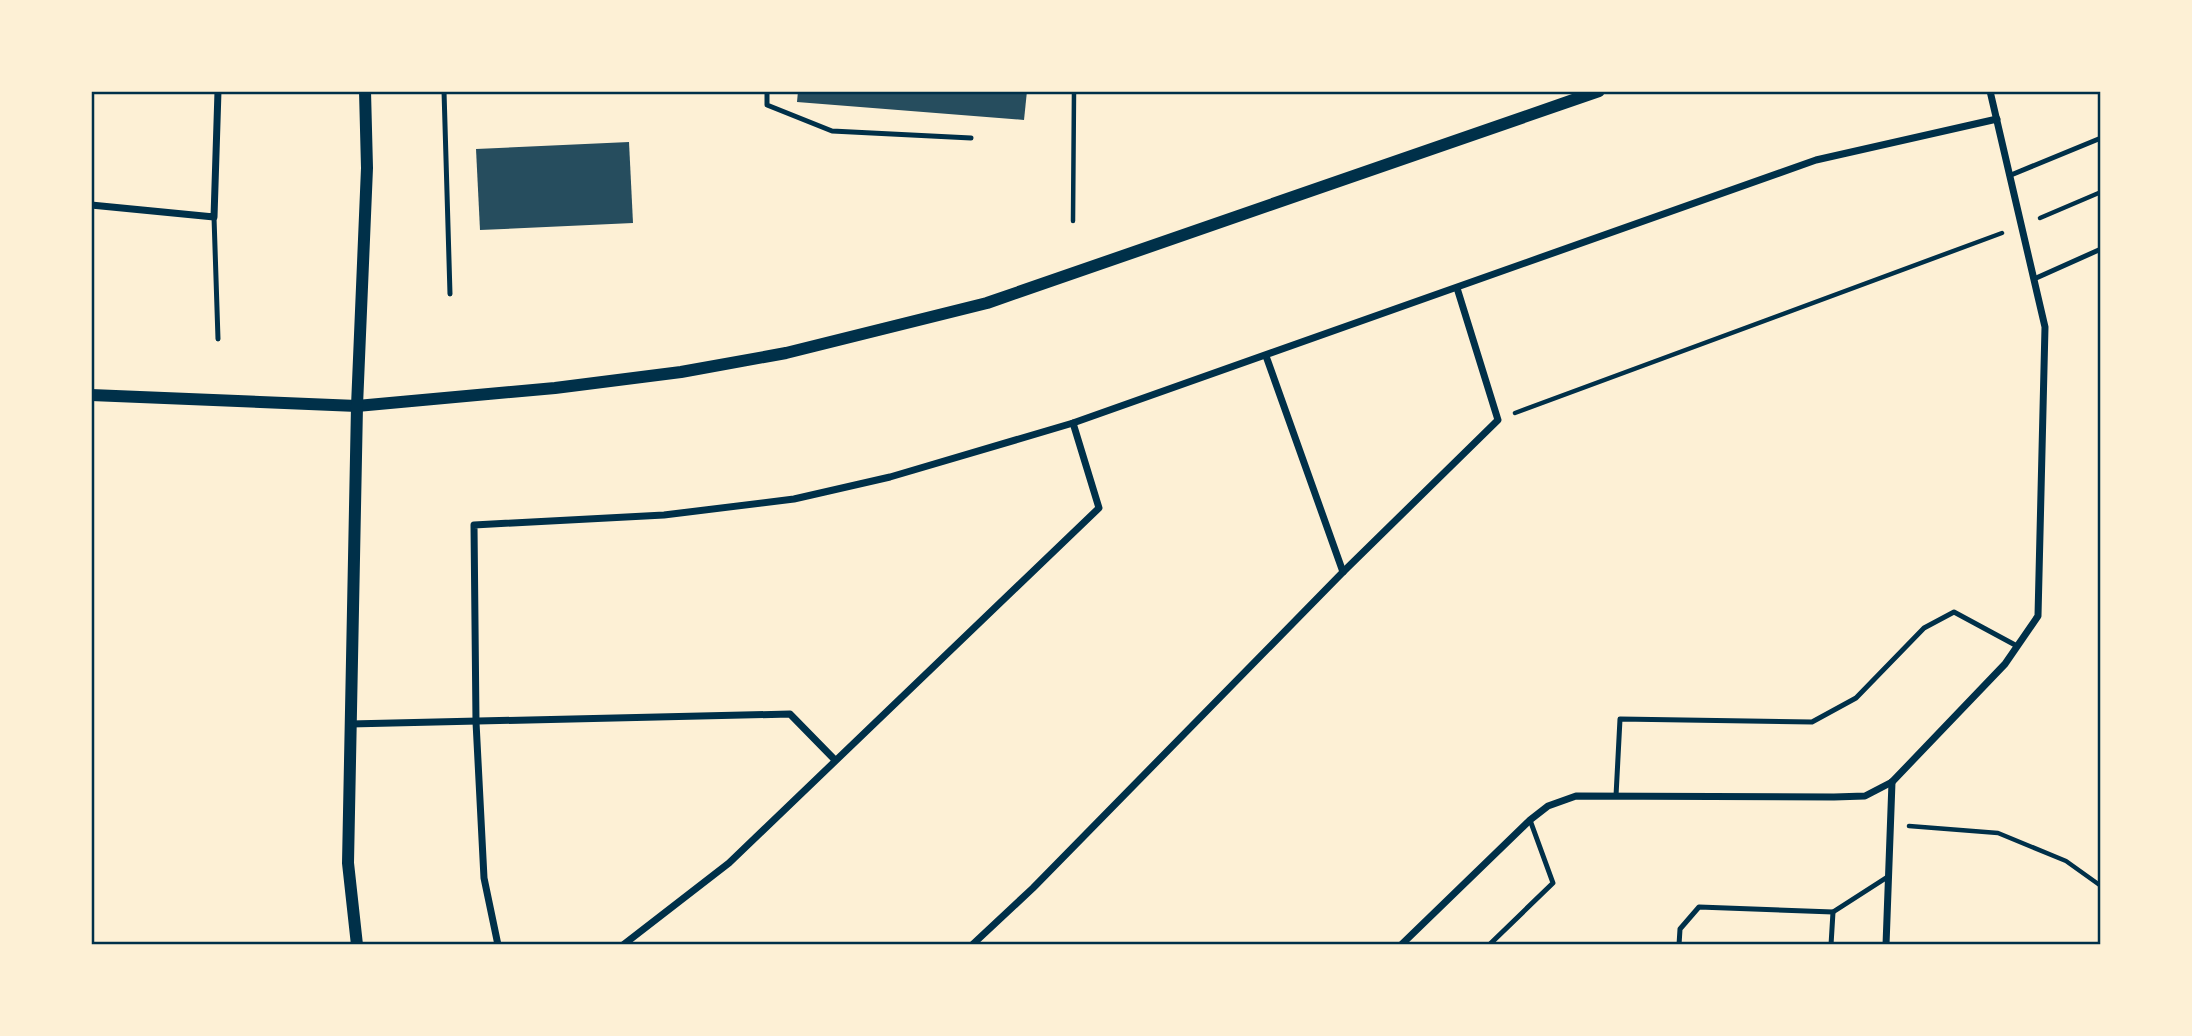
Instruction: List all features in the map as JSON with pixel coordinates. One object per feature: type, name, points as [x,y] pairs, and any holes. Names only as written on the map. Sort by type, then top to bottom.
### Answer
[{"type":"street","points":[[91,205],[214,217],[218,91]]},
{"type":"street","points":[[358,945],[348,863],[349,724],[356,406],[367,168],[365,91]]},
{"type":"street","points":[[91,395],[356,406],[555,388],[681,372],[786,353],[974,307],[1599,91]]},
{"type":"street","points":[[1401,945],[1530,820],[1548,806],[1576,796],[1865,796],[1892,782],[2005,664],[2038,616],[2045,327],[1990,91]]},
{"type":"street","points":[[498,945],[484,878],[476,722],[474,525],[664,515],[794,499],[890,477],[1073,423],[1816,160],[1997,119]]},
{"type":"street","points":[[972,945],[1033,888],[1343,572],[1497,420],[1457,288]]},
{"type":"street","points":[[1266,356],[1343,572]]},
{"type":"street","points":[[623,945],[729,863],[1099,508],[1073,423]]},
{"type":"street","points":[[349,724],[790,714],[835,760]]},
{"type":"street","points":[[1886,945],[1892,782]]},
{"type":"lane","points":[[767,91],[767,106],[832,131],[971,138]]},
{"type":"lane","points":[[447,92],[450,294]]},
{"type":"lane","points":[[2011,175],[2101,138]]},
{"type":"lane","points":[[214,217],[218,339]]},
{"type":"lane","points":[[2034,279],[2101,249]]},
{"type":"lane","points":[[1616,796],[1620,719],[1812,722],[1856,698],[1924,628],[1954,612],[2017,646]]},
{"type":"lane","points":[[1489,945],[1553,883],[1530,820]]},
{"type":"lane","points":[[1679,945],[1680,929],[1699,908],[1833,912],[1889,876]]},
{"type":"lane","points":[[1831,945],[1833,912]]},
{"type":"path","points":[[1073,221],[1074,91]]},
{"type":"path","points":[[1497,420],[2021,226],[2101,192]]},
{"type":"path","points":[[1891,825],[1998,833],[2066,861],[2101,886]]},
{"type":"building","points":[[798,91],[1027,91],[1024,120],[797,102]]},
{"type":"building","points":[[629,142],[633,223],[480,230],[476,149]]}]
